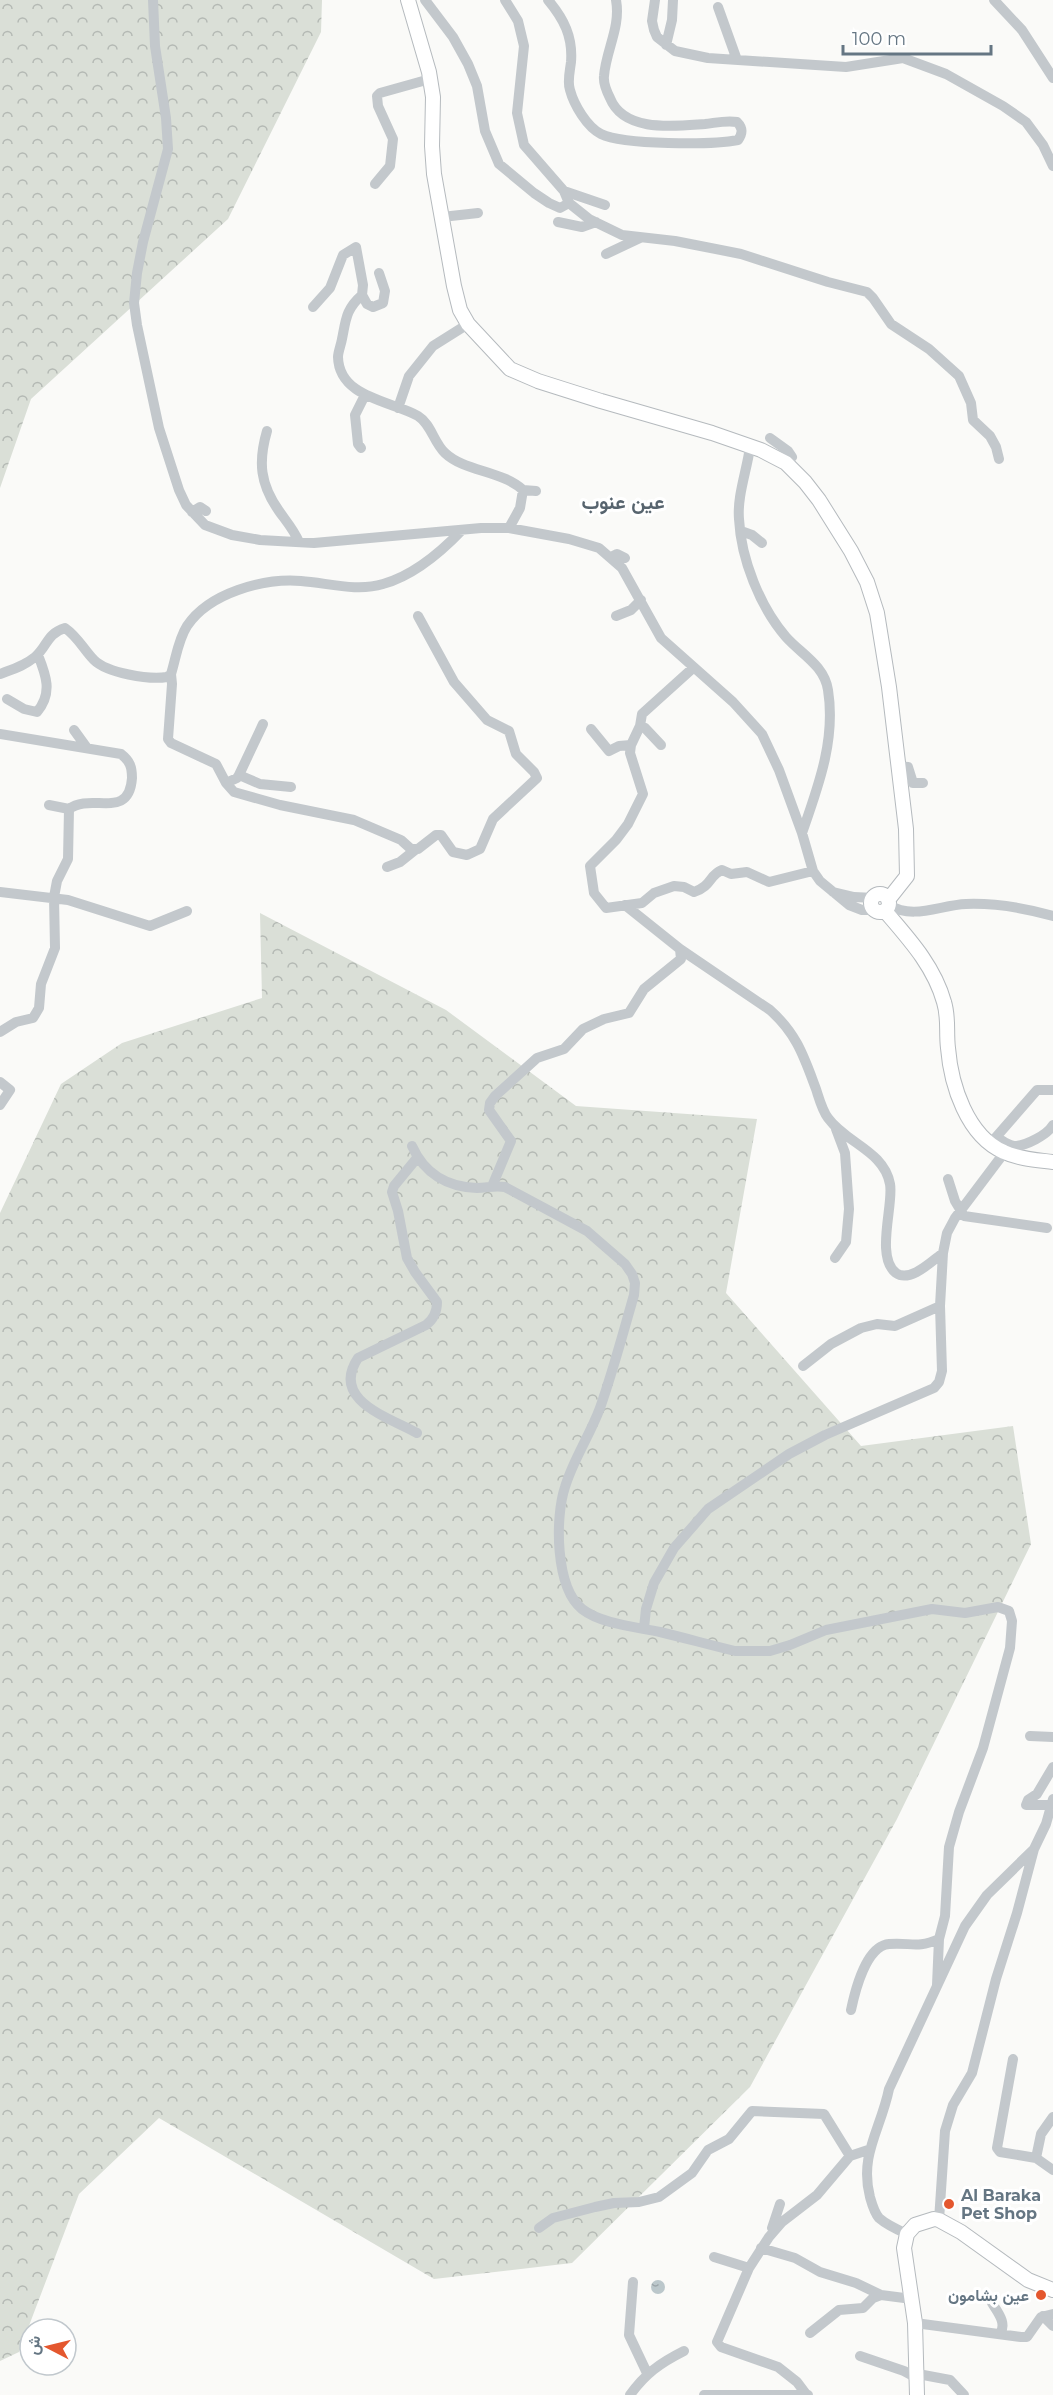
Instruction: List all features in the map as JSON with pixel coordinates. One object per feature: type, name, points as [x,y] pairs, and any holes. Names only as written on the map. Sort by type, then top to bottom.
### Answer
[{"type":"main road","points":[[408,0],[430,79],[433,97],[432,146],[442,217],[454,286],[460,310],[468,324],[510,369],[537,381],[712,433],[786,463],[819,500],[851,551],[874,598],[884,650],[906,828],[907,876],[882,903],[916,948],[932,974],[948,1016],[947,1046],[962,1104],[981,1135],[993,1140],[1004,1152],[1053,1162]]},
{"type":"main road","points":[[916,2395],[915,2323],[904,2248],[907,2234],[915,2225],[939,2220],[961,2232],[1028,2280],[1053,2290]]},
{"type":"street","points":[[153,0],[155,46],[168,149],[143,242],[134,303],[159,428],[179,490],[192,512],[205,525],[232,535],[299,542],[346,541],[509,528],[583,542],[598,548],[611,556],[622,568],[661,638],[733,702],[762,734],[774,756],[813,871],[830,891],[882,903],[899,911],[914,912],[964,904],[1030,910],[1053,916]]},
{"type":"street","points":[[425,0],[453,37],[468,64],[477,86],[485,132],[499,164],[549,203],[560,208],[569,203]]},
{"type":"street","points":[[505,0],[518,21],[524,46],[517,113],[524,145],[564,191],[569,203],[622,235],[695,244],[741,254],[867,292],[891,324],[929,349],[959,376],[971,404],[973,420],[990,436],[999,459]]},
{"type":"street","points":[[548,0],[568,31],[572,47],[569,87],[584,117],[599,133],[619,140],[719,143],[738,140],[742,131],[737,122],[656,125],[633,121],[616,109],[609,97],[603,78],[617,22],[616,0]]},
{"type":"street","points":[[655,0],[652,21],[654,30],[657,37],[675,51],[708,58],[846,67],[903,58],[946,74],[1003,106],[1026,122],[1043,145],[1053,166]]},
{"type":"street","points":[[666,45],[672,20],[673,0]]},
{"type":"street","points":[[994,0],[1022,30],[1053,78]]},
{"type":"street","points":[[718,7],[737,60]]},
{"type":"street","points":[[375,184],[390,166],[393,139],[378,106],[377,96],[380,93],[430,79]]},
{"type":"street","points":[[564,191],[604,205]]},
{"type":"street","points":[[442,217],[478,213]]},
{"type":"street","points":[[558,222],[582,227],[597,222]]},
{"type":"street","points":[[606,254],[643,237]]},
{"type":"street","points":[[313,307],[330,288],[343,255],[358,244],[362,295],[367,304],[373,307],[383,303],[384,291],[379,273]]},
{"type":"street","points":[[362,295],[349,306],[338,357],[346,378],[365,395],[422,419],[446,455],[493,473],[523,490],[536,491]]},
{"type":"street","points":[[398,408],[409,376],[433,346],[441,338],[468,324]]},
{"type":"street","points":[[362,448],[358,444],[355,415],[365,395]]},
{"type":"street","points":[[267,431],[261,460],[263,481],[299,542]]},
{"type":"street","points":[[770,438],[788,451],[792,457],[786,463]]},
{"type":"street","points":[[750,447],[739,514],[751,574],[767,608],[788,639],[805,653],[817,668],[828,688],[828,742],[825,762],[802,833]]},
{"type":"street","points":[[509,528],[520,508],[523,490]]},
{"type":"street","points":[[192,512],[200,507],[207,511]]},
{"type":"street","points":[[415,850],[401,840],[363,823],[246,797],[234,792],[226,783],[216,764],[171,743],[168,739],[171,674],[180,638],[186,627],[197,613],[215,601],[249,587],[287,580],[329,586],[382,585],[406,574],[450,543],[462,530]]},
{"type":"street","points":[[741,531],[752,535],[762,543]]},
{"type":"street","points":[[611,556],[617,554],[625,558]]},
{"type":"street","points":[[616,616],[631,610],[641,600]]},
{"type":"street","points":[[387,867],[400,862],[436,835],[441,835],[453,852],[460,855],[474,853],[484,843],[493,819],[537,778],[516,754],[508,731],[487,720],[454,682],[418,616]]},
{"type":"street","points":[[0,674],[24,666],[38,655],[52,634],[65,628],[75,635],[92,658],[108,669],[162,678],[171,674]]},
{"type":"street","points":[[7,699],[32,712],[37,712],[46,700],[48,682],[38,655]]},
{"type":"street","points":[[693,668],[642,714],[630,753],[643,795],[628,824],[616,840],[590,866],[594,893],[606,908],[642,903],[654,893],[674,886],[684,887],[694,892],[705,888],[717,872],[722,870],[731,874],[747,872],[769,882],[813,871]]},
{"type":"street","points":[[226,783],[239,775],[263,724]]},
{"type":"street","points":[[640,726],[645,728],[661,745]]},
{"type":"street","points":[[591,729],[609,751],[619,746],[631,745]]},
{"type":"street","points":[[74,730],[87,748]]},
{"type":"street","points":[[0,734],[121,754],[129,760],[132,770],[130,792],[125,799],[117,802],[78,803],[69,809],[49,805]]},
{"type":"street","points":[[897,766],[908,767],[913,783],[923,783]]},
{"type":"street","points":[[239,775],[260,784],[291,787]]},
{"type":"street","points":[[0,1032],[16,1022],[33,1018],[37,1013],[41,984],[55,948],[54,897],[57,881],[68,859],[69,809]]},
{"type":"street","points":[[0,892],[54,897],[150,926],[187,911]]},
{"type":"street","points":[[625,905],[680,949],[771,1010],[783,1021],[799,1044],[827,1116],[844,1146],[849,1193],[846,1242],[835,1258]]},
{"type":"street","points":[[493,1184],[511,1141],[489,1110],[490,1103],[495,1096],[537,1058],[564,1049],[583,1029],[604,1019],[629,1013],[644,989],[681,959],[680,949]]},
{"type":"street","points":[[0,1082],[10,1090],[0,1105]]},
{"type":"street","points":[[1053,1090],[1037,1090],[993,1140],[1016,1146],[1037,1138],[1050,1130],[1053,1125]]},
{"type":"street","points":[[834,1126],[875,1158],[888,1176],[891,1191],[886,1235],[889,1263],[893,1271],[901,1276],[910,1276],[944,1253]]},
{"type":"street","points":[[412,1146],[417,1158],[434,1175],[453,1184],[480,1188],[493,1184],[505,1186],[587,1231],[625,1264],[632,1274],[634,1295],[600,1408],[564,1488],[558,1538],[564,1577],[575,1600],[583,1609],[614,1623],[644,1628],[735,1651],[753,1652],[770,1651],[790,1645],[826,1630],[932,1609],[965,1613],[998,1607],[1009,1611],[1012,1621],[1010,1648],[983,1748],[959,1812],[949,1847],[945,1916],[939,1939],[937,1985]]},
{"type":"street","points":[[644,1628],[646,1609],[654,1582],[674,1548],[708,1509],[789,1454],[825,1435],[934,1388],[942,1371],[940,1306],[947,1233],[1004,1152]]},
{"type":"street","points":[[417,1158],[394,1186],[392,1192],[407,1258],[437,1302],[437,1309],[426,1326],[358,1358],[349,1379],[358,1400],[417,1433]]},
{"type":"street","points":[[948,1179],[960,1212],[964,1216],[1047,1228]]},
{"type":"street","points":[[804,1366],[831,1344],[861,1328],[877,1324],[895,1326],[940,1306]]},
{"type":"street","points":[[1030,1736],[1053,1737]]},
{"type":"street","points":[[939,2220],[941,2157],[945,2131],[953,2105],[972,2073],[996,1979],[1034,1849],[1046,1824],[1052,1802],[1026,1805],[1028,1800],[1037,1794],[1053,1767]]},
{"type":"street","points":[[907,2234],[877,2216],[867,2187],[868,2150],[884,2113],[889,2089],[964,1926],[1014,1867],[1034,1849]]},
{"type":"street","points":[[851,2010],[857,1984],[875,1949],[886,1944],[923,1946],[939,1939]]},
{"type":"street","points":[[1013,2059],[997,2148],[1000,2152],[1036,2158],[1053,2170]]},
{"type":"street","points":[[539,2228],[553,2218],[659,2197],[692,2173],[708,2150],[729,2139],[752,2111],[824,2114],[850,2156]]},
{"type":"street","points":[[1036,2158],[1041,2134],[1053,2117]]},
{"type":"street","points":[[807,2395],[797,2382],[778,2367],[751,2360],[717,2344],[749,2268],[760,2248],[782,2222],[818,2195],[850,2156],[868,2150]]},
{"type":"street","points":[[769,2237],[780,2204]]},
{"type":"street","points":[[760,2248],[795,2258],[820,2272],[856,2283],[881,2295],[912,2299]]},
{"type":"street","points":[[714,2257],[749,2268]]},
{"type":"street","points":[[633,2282],[629,2335],[647,2373]]},
{"type":"street","points":[[810,2333],[839,2310],[863,2308],[873,2298],[881,2295]]},
{"type":"street","points":[[992,2303],[1002,2320],[1003,2329],[1000,2334]]},
{"type":"street","points":[[915,2323],[1000,2334],[1014,2338],[1027,2337],[1036,2322],[1048,2315],[1053,2326]]},
{"type":"street","points":[[630,2395],[647,2373],[660,2362],[684,2351]]},
{"type":"street","points":[[860,2356],[917,2376],[950,2380],[963,2395]]},
{"type":"street","points":[[704,2395],[807,2395]]},
{"type":"green space","points":[[0,0],[322,0],[321,32],[228,219],[31,399],[0,488]]},
{"type":"green space","points":[[260,913],[446,1010],[576,1106],[757,1119],[726,1293],[861,1446],[1013,1426],[1031,1544],[897,1819],[750,2087],[572,2263],[434,2279],[159,2118],[79,2194],[32,2317],[18,2317],[18,2352],[0,2361],[0,1213],[61,1084],[122,1043],[262,998]]},
{"type":"water","points":[[658,2280],[663,2282],[665,2287],[663,2292],[658,2294],[653,2292],[651,2287],[653,2282]]},
{"type":"place","name":"Al Baraka Pet Shop","points":[[949,2204]]},
{"type":"place","name":"عين بشامون","points":[[1041,2295]]},
{"type":"district","name":"عين عنوب","points":[[623,502]]}]
